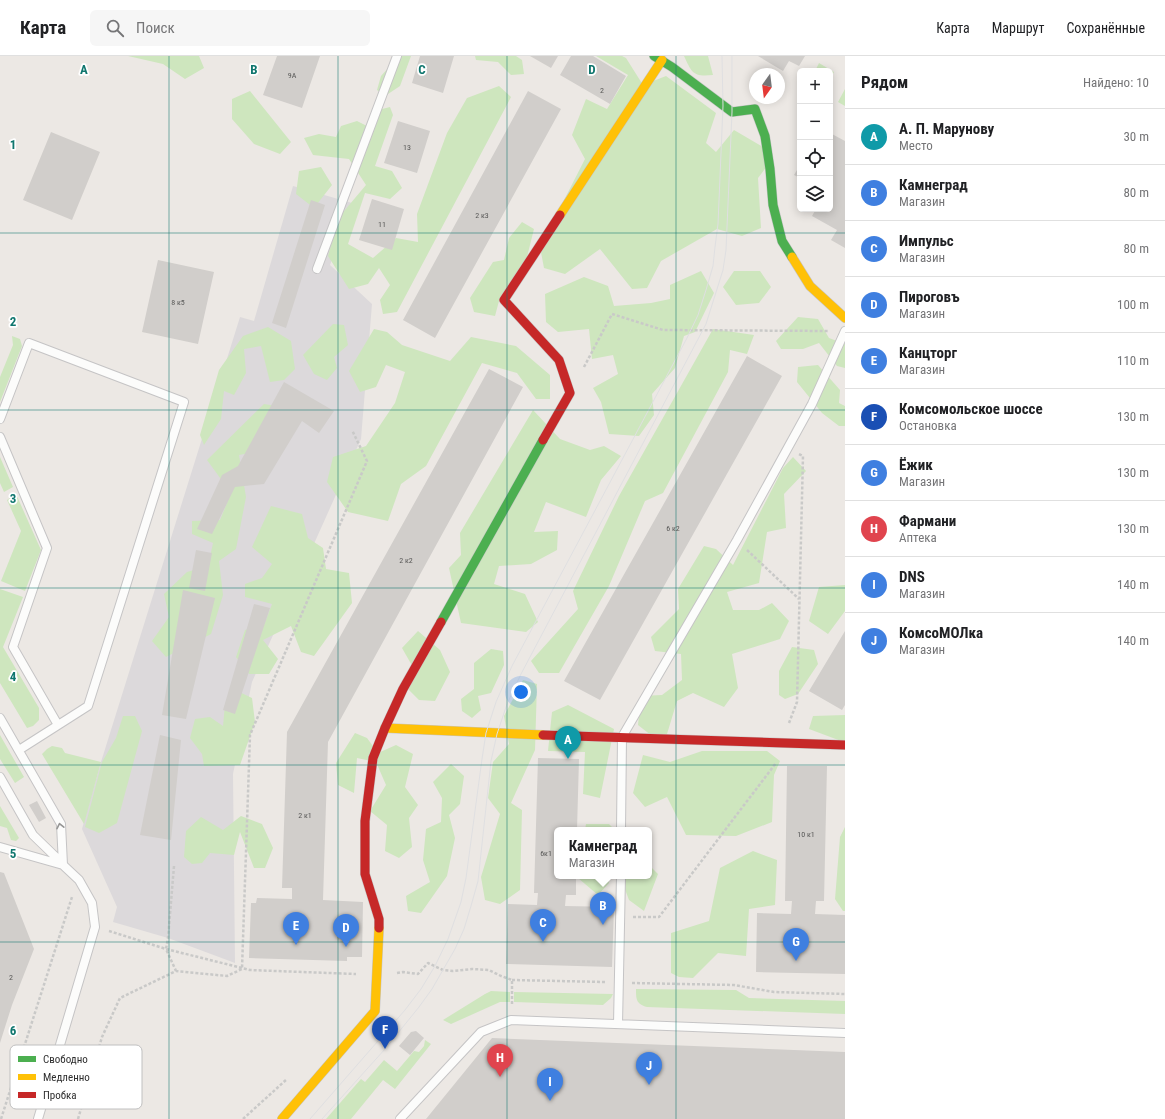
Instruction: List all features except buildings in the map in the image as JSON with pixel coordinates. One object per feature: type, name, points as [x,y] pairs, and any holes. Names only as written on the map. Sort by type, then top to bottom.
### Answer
[{"type":"street","points":[[282,1119],[375,1011],[379,919],[365,874],[365,821],[374,758],[385,728],[403,689],[570,393],[559,360],[504,300],[658,58],[674,64],[732,112],[755,109],[765,136],[773,205],[782,241],[810,286],[845,318]]},
{"type":"street","points":[[385,728],[497,734],[845,744]]},
{"type":"lane","points":[[317,269],[397,56]]},
{"type":"lane","points":[[621,827],[622,737],[736,540],[812,404],[845,331]]},
{"type":"lane","points":[[0,420],[29,343],[184,402],[88,706],[19,750]]},
{"type":"lane","points":[[0,437],[47,548],[13,647],[58,725]]},
{"type":"lane","points":[[0,718],[61,824],[63,865]]},
{"type":"lane","points":[[0,777],[33,835],[79,880],[92,903],[95,927],[60,1045]]},
{"type":"lane","points":[[0,847],[63,865]]},
{"type":"lane","points":[[618,1024],[621,879]]},
{"type":"lane","points":[[400,1119],[481,1032],[511,1020],[845,1033]]},
{"type":"lane","points":[[38,1119],[41,1109]]},
{"type":"path","points":[[570,393],[612,314],[663,330],[829,331]]},
{"type":"path","points":[[242,969],[250,735],[367,461],[352,430]]},
{"type":"path","points":[[621,917],[658,917],[781,756],[782,742],[797,702],[803,456],[787,448]]},
{"type":"path","points":[[736,540],[799,599]]},
{"type":"path","points":[[174,866],[166,950],[176,971]]},
{"type":"path","points":[[25,1045],[70,902],[79,880]]},
{"type":"path","points":[[95,927],[166,950],[250,970],[377,975],[403,972],[418,974],[428,962],[443,970],[489,970],[512,980],[734,985],[774,992],[845,994]]},
{"type":"path","points":[[100,1045],[120,998],[176,971],[227,976],[242,969]]},
{"type":"path","points":[[511,1020],[512,980]]},
{"type":"path","points":[[1,1119],[10,1091]]},
{"type":"path","points":[[78,1119],[81,1109]]},
{"type":"shaded area","points":[[293,186],[352,203],[330,265],[372,304],[361,439],[252,682],[233,774],[235,963],[168,938],[113,922],[117,907],[82,829],[101,762],[240,317],[254,321]]},
{"type":"green space","points":[[128,56],[199,56],[204,68],[185,79],[163,64]]},
{"type":"green space","points":[[399,56],[411,56],[400,86],[385,96],[377,90],[381,76]]},
{"type":"green space","points":[[475,56],[516,56],[522,60],[524,74],[511,75],[498,62],[476,60]]},
{"type":"green space","points":[[596,56],[622,56],[626,58],[643,85],[666,76],[716,113],[706,143],[716,152],[734,130],[763,147],[771,161],[758,178],[761,228],[742,236],[717,229],[661,261],[647,288],[632,289],[600,249],[565,274],[544,268],[540,247],[585,159],[572,135],[586,99],[607,109],[628,75]]},
{"type":"green space","points":[[684,56],[708,56],[713,75],[701,75],[694,73]]},
{"type":"green space","points":[[819,63],[827,68],[816,68]]},
{"type":"green space","points":[[499,86],[511,97],[397,312],[383,314],[380,300],[390,285],[379,268],[368,284],[349,289],[328,256],[339,217],[366,185],[349,159],[313,155],[304,138],[319,134],[336,137],[341,126],[357,121],[371,128],[378,110],[390,107],[393,115],[375,166],[392,171],[402,188],[390,199],[365,193],[348,244],[373,258],[396,238],[418,242],[417,214],[447,133],[467,98]]},
{"type":"green space","points":[[845,89],[845,106],[838,102]]},
{"type":"green space","points":[[250,91],[291,142],[280,154],[254,144],[232,119],[232,99]]},
{"type":"green space","points":[[321,167],[332,185],[314,208],[296,194],[299,171]]},
{"type":"green space","points":[[522,222],[534,229],[525,265],[499,301],[495,316],[474,312],[470,298],[493,262],[504,260],[509,238]]},
{"type":"green space","points":[[701,271],[714,293],[695,332],[684,336],[675,368],[652,394],[654,415],[639,436],[609,434],[601,402],[593,388],[618,374],[613,355],[592,359],[589,329],[558,332],[546,322],[545,294],[584,277],[608,286],[614,306],[651,303],[670,299],[670,285]]},
{"type":"green space","points":[[734,271],[760,271],[771,287],[759,303],[736,305],[723,287]]},
{"type":"green space","points":[[798,317],[818,319],[829,338],[845,344],[845,368],[837,366],[819,343],[803,349],[781,349],[776,341]]},
{"type":"green space","points":[[333,324],[344,325],[348,345],[334,357],[337,368],[327,380],[314,374],[303,355]]},
{"type":"green space","points":[[268,327],[291,341],[295,369],[284,380],[270,382],[261,346],[244,349],[246,373],[234,395],[224,391],[221,419],[204,445],[200,435],[219,370],[243,336]]},
{"type":"green space","points":[[374,329],[387,332],[402,345],[450,361],[471,337],[516,346],[550,375],[550,399],[536,399],[517,373],[482,363],[426,466],[401,484],[388,521],[348,512],[327,482],[333,457],[366,446],[395,403],[405,372],[386,365],[376,387],[360,392],[349,371]]},
{"type":"green space","points":[[713,329],[754,335],[747,354],[730,350],[728,372],[663,493],[645,501],[609,586],[559,673],[539,673],[531,661],[578,609],[573,591],[619,496]]},
{"type":"green space","points":[[12,336],[20,339],[22,346],[0,402],[0,377],[13,345]]},
{"type":"green space","points":[[818,365],[840,390],[839,403],[845,406],[845,426],[839,426],[822,413],[797,382],[798,367]]},
{"type":"green space","points":[[264,404],[283,407],[270,449],[239,455],[246,497],[236,549],[219,561],[223,595],[211,634],[166,657],[152,641],[169,617],[164,594],[187,572],[208,566],[213,543],[192,534],[192,521],[220,520],[231,493],[207,460]]},
{"type":"green space","points":[[533,410],[560,439],[590,450],[604,446],[621,456],[601,480],[586,517],[546,502],[534,532],[558,531],[557,550],[531,564],[499,566],[494,584],[525,594],[538,622],[526,632],[461,623],[449,568],[461,555],[460,533]]},
{"type":"green space","points":[[0,457],[13,487],[4,492],[0,483]]},
{"type":"green space","points":[[793,457],[806,471],[784,494],[786,528],[767,532],[759,583],[727,592],[733,610],[759,610],[772,603],[789,621],[780,639],[732,654],[738,688],[724,707],[693,693],[677,701],[667,734],[652,736],[638,725],[641,696],[662,695],[682,680],[681,654],[655,651],[651,637],[679,609],[678,589],[704,546],[716,549],[733,565],[783,468]]},
{"type":"green space","points":[[16,494],[41,550],[25,591],[1,581],[21,531],[7,500]]},
{"type":"green space","points":[[271,506],[302,514],[308,538],[323,548],[326,569],[349,573],[352,603],[314,656],[301,652],[291,626],[263,640],[278,659],[269,674],[249,674],[236,657],[245,630],[264,625],[272,604],[245,597],[245,584],[262,578],[272,564],[252,547]]},
{"type":"green space","points":[[845,585],[845,611],[828,634],[809,621],[819,587]]},
{"type":"green space","points":[[0,589],[23,597],[3,647],[39,708],[39,720],[33,726],[27,728],[0,683]]},
{"type":"green space","points":[[418,631],[440,650],[450,672],[435,701],[419,700],[406,687],[414,669],[402,648]]},
{"type":"green space","points":[[792,647],[814,650],[818,664],[798,694],[785,699],[779,695],[779,671]]},
{"type":"green space","points":[[491,649],[503,651],[504,665],[491,693],[478,696],[481,710],[472,718],[462,711],[461,699],[474,689],[474,663]]},
{"type":"green space","points":[[523,680],[537,684],[535,750],[511,803],[522,810],[520,890],[500,904],[485,900],[481,877],[500,814],[488,798],[493,762],[509,744],[504,716]]},
{"type":"green space","points":[[231,688],[252,698],[255,722],[240,765],[204,766],[202,754],[190,738],[195,719],[210,717],[223,726],[225,705]]},
{"type":"green space","points":[[568,705],[614,729],[600,798],[583,794],[585,752],[548,751],[552,712]]},
{"type":"green space","points":[[845,715],[845,744],[841,741],[809,729],[813,716]]},
{"type":"green space","points":[[123,716],[135,716],[142,731],[117,823],[99,833],[85,827],[102,762],[116,738]]},
{"type":"green space","points":[[355,733],[367,738],[378,753],[396,745],[413,754],[405,787],[418,805],[409,818],[412,847],[399,858],[385,851],[387,825],[370,811],[386,785],[376,762],[357,758],[354,793],[338,785],[336,763]]},
{"type":"green space","points":[[0,735],[24,777],[15,783],[0,759]]},
{"type":"green space","points":[[52,746],[62,748],[65,753],[101,762],[84,824],[42,754]]},
{"type":"green space","points":[[702,751],[767,751],[780,761],[774,775],[772,822],[736,836],[686,835],[667,797],[645,807],[633,793],[643,755],[670,762]]},
{"type":"green space","points":[[451,764],[464,776],[460,804],[449,815],[455,838],[447,876],[421,913],[408,911],[406,896],[430,882],[423,860],[426,829],[441,822],[442,798],[433,782]]},
{"type":"green space","points":[[0,806],[19,838],[16,841],[11,840],[7,828],[0,826]]},
{"type":"green space","points":[[241,816],[262,824],[273,848],[265,868],[254,868],[240,832],[234,855],[210,853],[202,863],[192,864],[184,857],[186,831],[201,817],[223,830]]},
{"type":"green space","points":[[586,824],[609,824],[612,827],[586,827]]},
{"type":"green space","points":[[845,827],[845,911],[843,911],[835,899],[840,837]]},
{"type":"green space","points":[[753,851],[777,860],[775,905],[749,909],[746,956],[718,953],[693,978],[679,977],[671,973],[671,933],[709,921],[720,868]]},
{"type":"green space","points":[[652,868],[658,874],[644,911],[629,900],[621,879],[652,879]]},
{"type":"green space","points":[[579,879],[608,879],[609,883],[598,895]]},
{"type":"green space","points":[[636,989],[736,990],[749,998],[845,1001],[845,1014],[647,1007],[637,1001]]},
{"type":"green space","points":[[491,991],[510,992],[510,1002],[500,1002],[451,1024],[443,1020],[485,994]]},
{"type":"green space","points":[[514,992],[613,994],[611,998],[603,1005],[514,1002]]},
{"type":"green space","points":[[425,1040],[431,1044],[395,1089],[383,1080],[351,1119],[326,1119],[361,1079],[365,1082],[384,1060],[397,1071],[414,1051],[419,1052],[424,1046]]},
{"type":"tram line","points":[[310,1119],[405,1010],[421,989],[435,966],[448,939],[461,902],[466,878],[486,733],[496,702],[512,666],[698,315],[713,266],[718,224],[723,106],[722,56]]},
{"type":"tram line","points":[[322,1119],[385,1049],[419,1007],[432,989],[455,949],[464,929],[478,881],[491,761],[497,734],[507,704],[521,674],[706,324],[723,270],[726,250],[732,112],[732,56]]},
{"type":"traffic: fast","points":[[654,56],[672,67],[732,112],[755,109],[765,136],[773,205],[782,241],[792,257]]},
{"type":"traffic: fast","points":[[441,622],[543,440]]},
{"type":"traffic: slow","points":[[560,215],[662,60]]},
{"type":"traffic: slow","points":[[792,257],[810,286],[845,318]]},
{"type":"traffic: slow","points":[[385,728],[543,735]]},
{"type":"traffic: slow","points":[[282,1119],[375,1011],[379,928]]},
{"type":"traffic: jam","points":[[543,440],[570,393],[559,360],[504,300],[560,215]]},
{"type":"traffic: jam","points":[[379,928],[379,919],[365,874],[365,821],[373,758],[403,689],[441,622]]},
{"type":"traffic: jam","points":[[543,735],[845,745]]},
{"type":"place","name":"А. П. Марунову","points":[[568,759]]},
{"type":"place","name":"Камнеград","points":[[603,925]]},
{"type":"place","name":"Импульс","points":[[543,942]]},
{"type":"place","name":"Канцторг","points":[[296,945]]},
{"type":"place","name":"Пироговъ","points":[[346,947]]},
{"type":"place","name":"Ёжик","points":[[796,961]]},
{"type":"place","name":"Комсомольское шоссе","points":[[385,1049]]},
{"type":"place","name":"Фармани","points":[[500,1077]]},
{"type":"place","name":"КомсоМОЛка","points":[[649,1085]]},
{"type":"place","name":"DNS","points":[[550,1101]]}]
